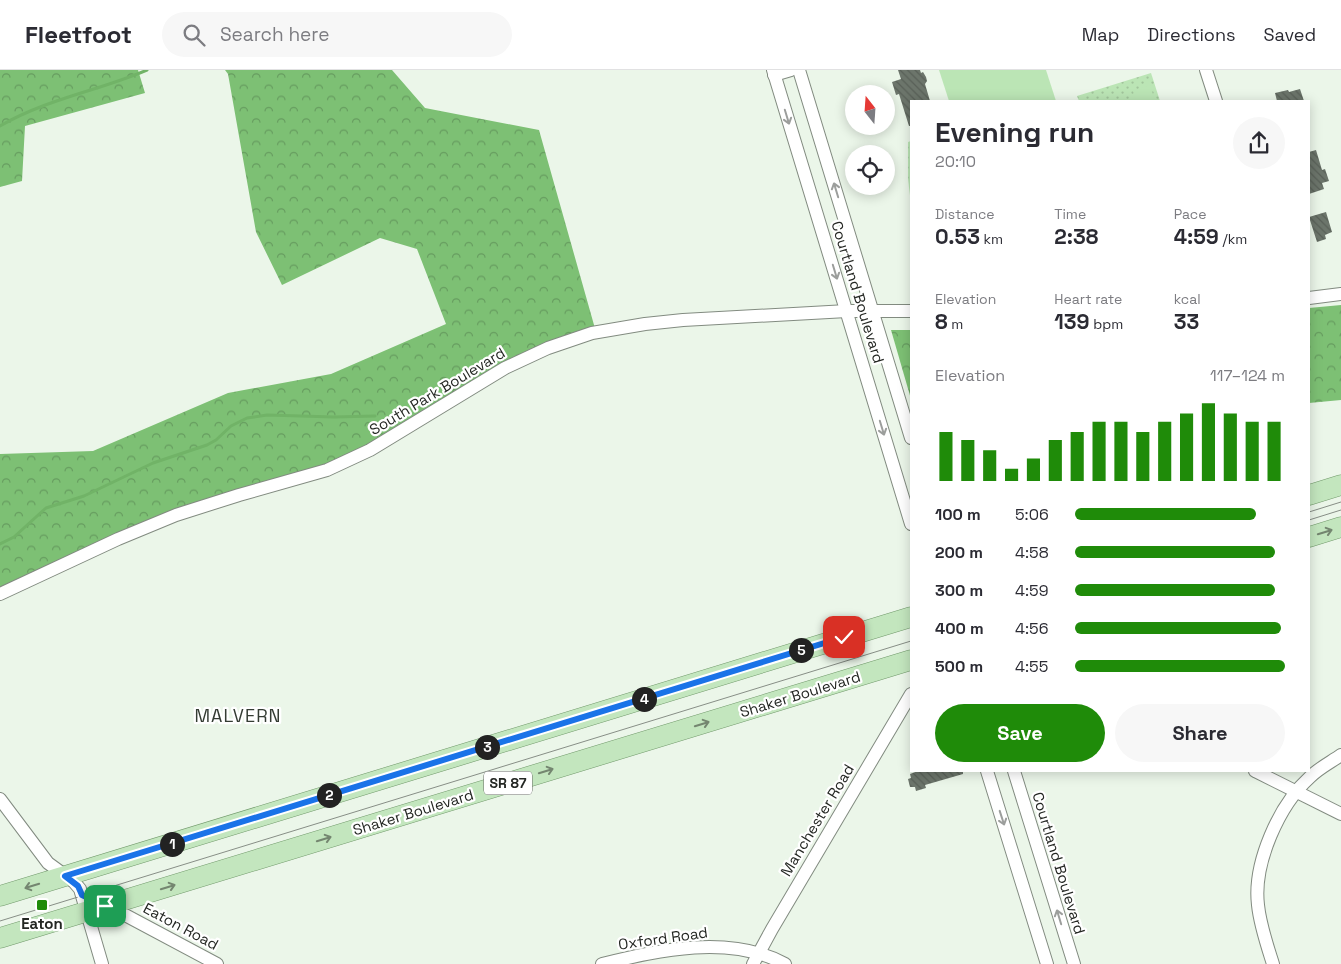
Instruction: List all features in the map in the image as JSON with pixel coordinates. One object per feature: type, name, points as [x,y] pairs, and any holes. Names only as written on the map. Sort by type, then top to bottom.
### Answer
[{"type":"main road","points":[[1310,495],[1341,485]]},
{"type":"main road","points":[[1310,537],[1341,527]]},
{"type":"main road","points":[[0,896],[910,616]]},
{"type":"main road","name":"Shaker Boulevard","points":[[0,938],[91,904],[910,660]]},
{"type":"street","points":[[774,72],[791,70]]},
{"type":"street","name":"Courtland Boulevard","points":[[799,70],[910,435]]},
{"type":"street","points":[[1206,70],[1216,100]]},
{"type":"street","name":"Courtland Boulevard","points":[[774,72],[910,521]]},
{"type":"street","points":[[1310,298],[1341,294]]},
{"type":"street","name":"South Park Boulevard","points":[[0,594],[118,539],[176,516],[239,495],[326,470],[370,450],[505,368],[548,348],[592,333],[683,320],[847,311],[910,311]]},
{"type":"street","name":"Manchester Road","points":[[756,959],[910,696]]},
{"type":"street","points":[[1272,964],[1263,934],[1258,904],[1259,878],[1265,851],[1276,822],[1296,792],[1311,776],[1341,755]]},
{"type":"street","points":[[987,772],[1047,964]]},
{"type":"street","name":"Courtland Boulevard","points":[[1014,772],[1074,964]]},
{"type":"street","points":[[1257,772],[1341,814]]},
{"type":"street","name":"Eaton Road","points":[[0,799],[48,864],[78,886],[91,904],[127,916],[217,964]]},
{"type":"street","points":[[91,904],[102,964]]},
{"type":"street","name":"Oxford Road","points":[[602,964],[654,953],[696,948],[730,948],[756,959],[785,964]]},
{"type":"green space","points":[[0,70],[138,70],[145,93],[25,126],[22,181],[0,187]]},
{"type":"green space","points":[[225,70],[392,70],[425,108],[539,130],[596,332],[548,348],[370,450],[239,495],[0,593],[0,454],[93,451],[228,393],[331,374],[446,324],[417,249],[380,238],[282,285],[256,232],[228,74]]},
{"type":"green space","points":[[939,70],[1046,70],[1056,100],[949,100]]},
{"type":"green space","points":[[1151,73],[1160,100],[1079,100],[1077,96]]},
{"type":"green space","points":[[1150,85],[1155,100],[1136,100],[1133,91]]},
{"type":"green space","points":[[910,141],[910,196],[908,179],[908,142]]},
{"type":"green space","points":[[1341,305],[1341,400],[1310,403],[1310,308]]},
{"type":"green space","points":[[891,330],[910,330],[910,396]]},
{"type":"building","points":[[898,70],[920,70],[926,77],[927,81],[925,84],[930,100],[910,100],[910,126],[899,94],[896,95],[895,85],[892,82],[901,79]]},
{"type":"building","points":[[1300,89],[1304,100],[1277,100],[1275,93],[1288,90],[1289,92]]},
{"type":"building","points":[[1316,150],[1322,170],[1325,169],[1329,181],[1322,183],[1324,189],[1310,194],[1310,152]]},
{"type":"building","points":[[1326,212],[1332,232],[1325,235],[1326,239],[1317,242],[1310,217]]},
{"type":"building","points":[[915,772],[963,772],[963,774],[925,785],[926,788],[916,791],[915,787],[910,787],[908,779],[911,778],[910,774]]},
{"type":"waterway","points":[[0,126],[35,109],[147,70]]},
{"type":"waterway","points":[[0,544],[14,537],[46,508],[84,496],[153,463],[207,445],[216,440],[231,426],[247,418],[267,415],[375,416]]},
{"type":"tram line","points":[[1310,512],[1341,502]]},
{"type":"tram line","points":[[1310,520],[1341,510]]},
{"type":"tram line","points":[[0,921],[910,641]]},
{"type":"place","name":"Eaton","points":[[42,905]]},
{"type":"district","name":"MALVERN","points":[[238,715]]},
{"type":"route","points":[[105,906],[82,895],[78,886],[65,876],[844,637]]}]
